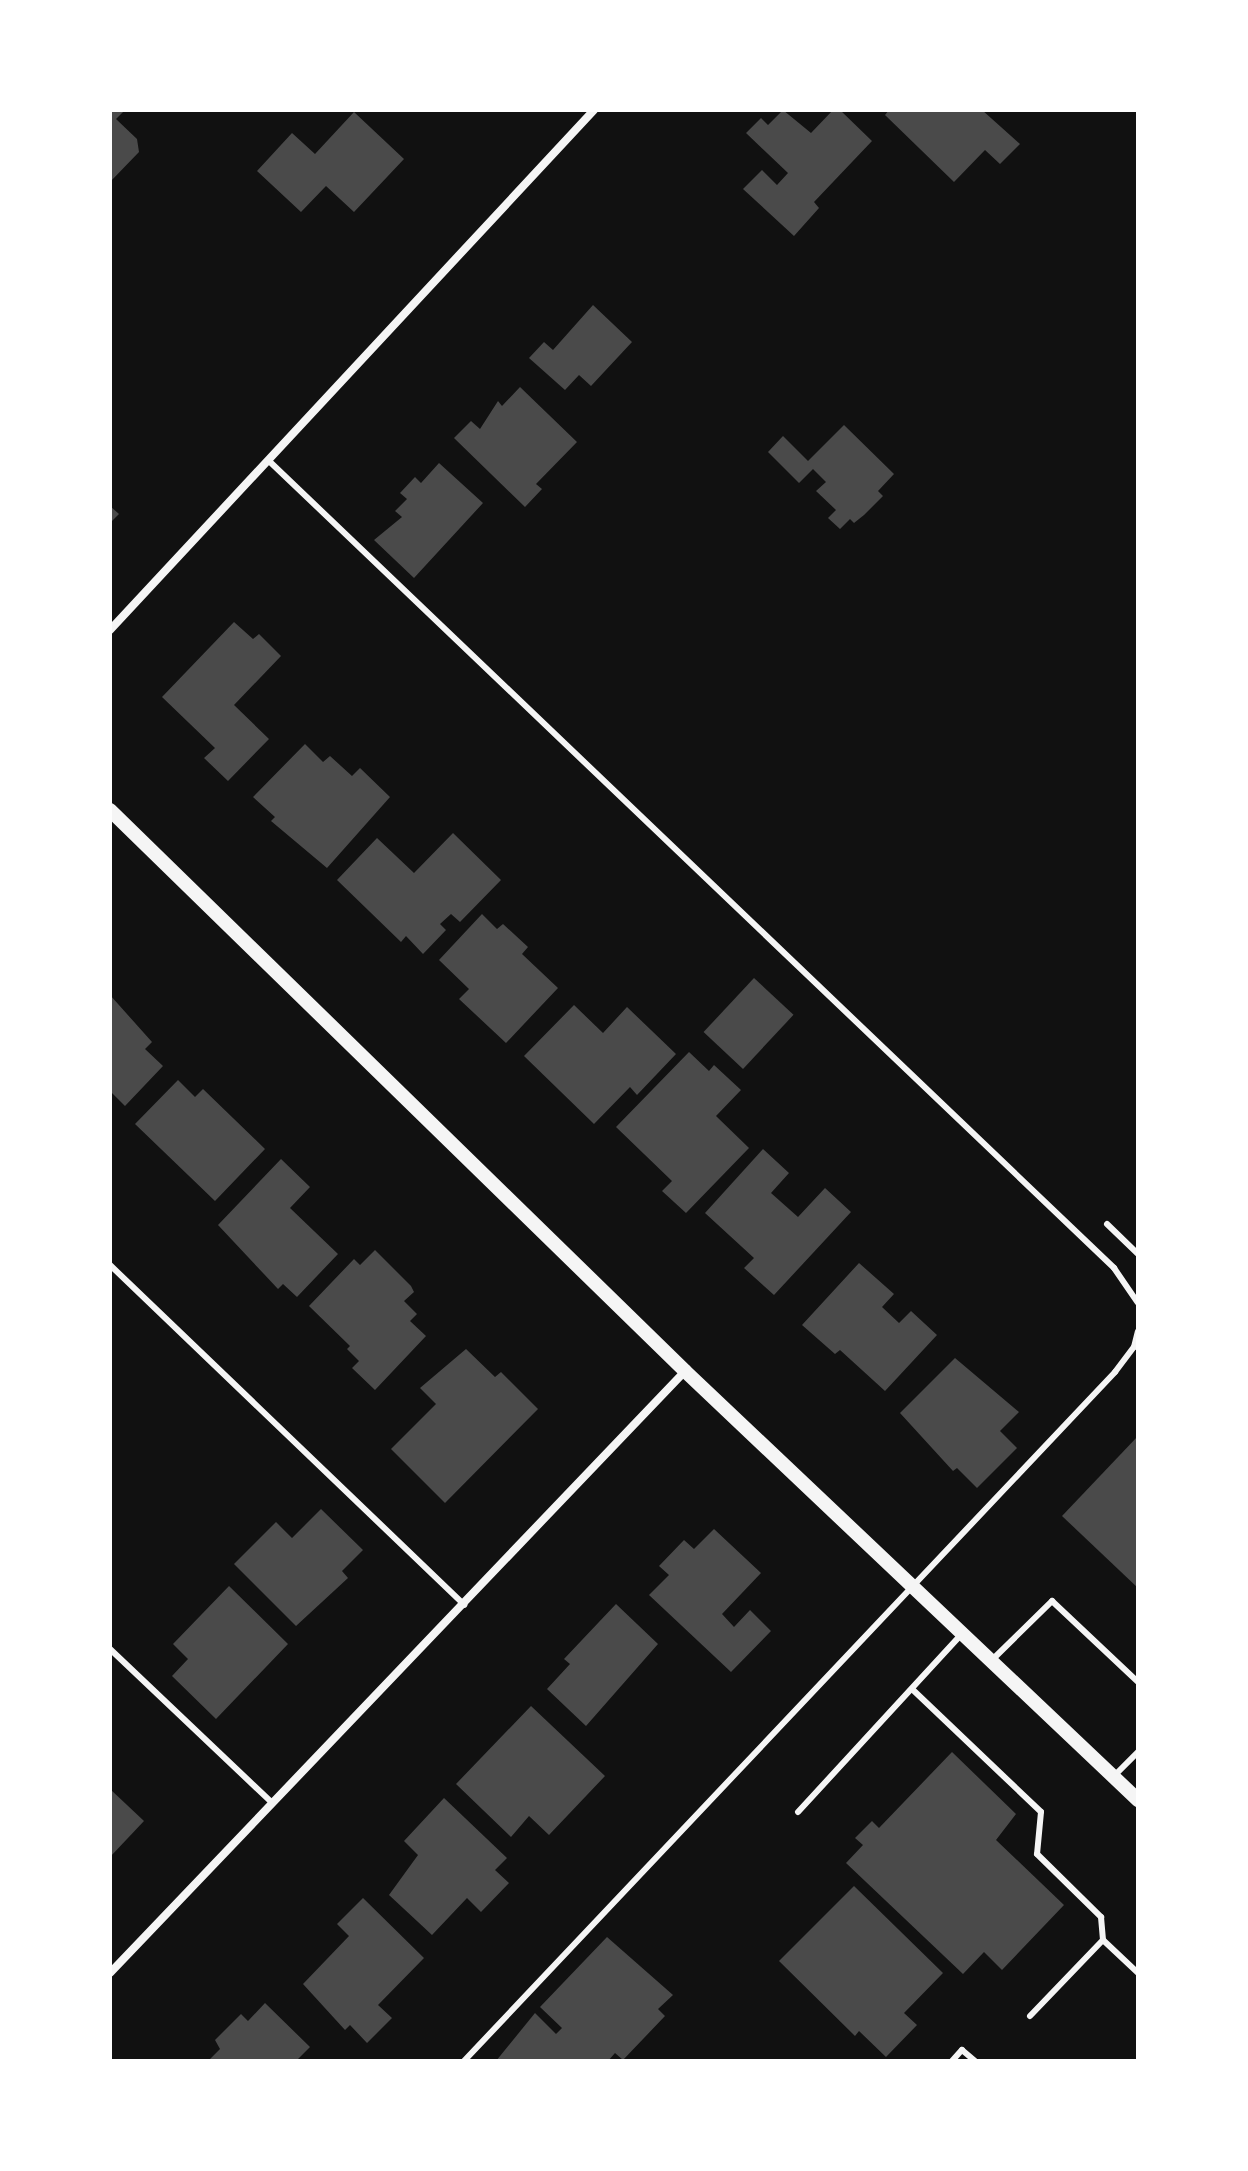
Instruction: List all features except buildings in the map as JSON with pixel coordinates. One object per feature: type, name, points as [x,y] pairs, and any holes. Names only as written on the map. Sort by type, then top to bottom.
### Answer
[{"type":"street","points":[[110,630],[594,110]]},
{"type":"street","points":[[110,810],[685,1371],[1138,1800]]},
{"type":"street","points":[[110,1973],[685,1371]]},
{"type":"lane","points":[[267,459],[1114,1268],[1138,1303]]},
{"type":"lane","points":[[1107,1224],[1138,1254]]},
{"type":"lane","points":[[110,1265],[464,1605]]},
{"type":"lane","points":[[464,2061],[1115,1372],[1134,1347],[1138,1331]]},
{"type":"lane","points":[[991,1661],[1052,1601],[1138,1682]]},
{"type":"lane","points":[[798,1812],[962,1635]]},
{"type":"lane","points":[[110,1649],[272,1803]]},
{"type":"lane","points":[[912,1689],[1041,1812],[1037,1854],[1101,1917],[1103,1940],[1138,1973]]},
{"type":"lane","points":[[1113,1777],[1138,1752]]},
{"type":"lane","points":[[1030,2016],[1103,1940]]},
{"type":"lane","points":[[952,2061],[962,2050],[975,2061]]}]
